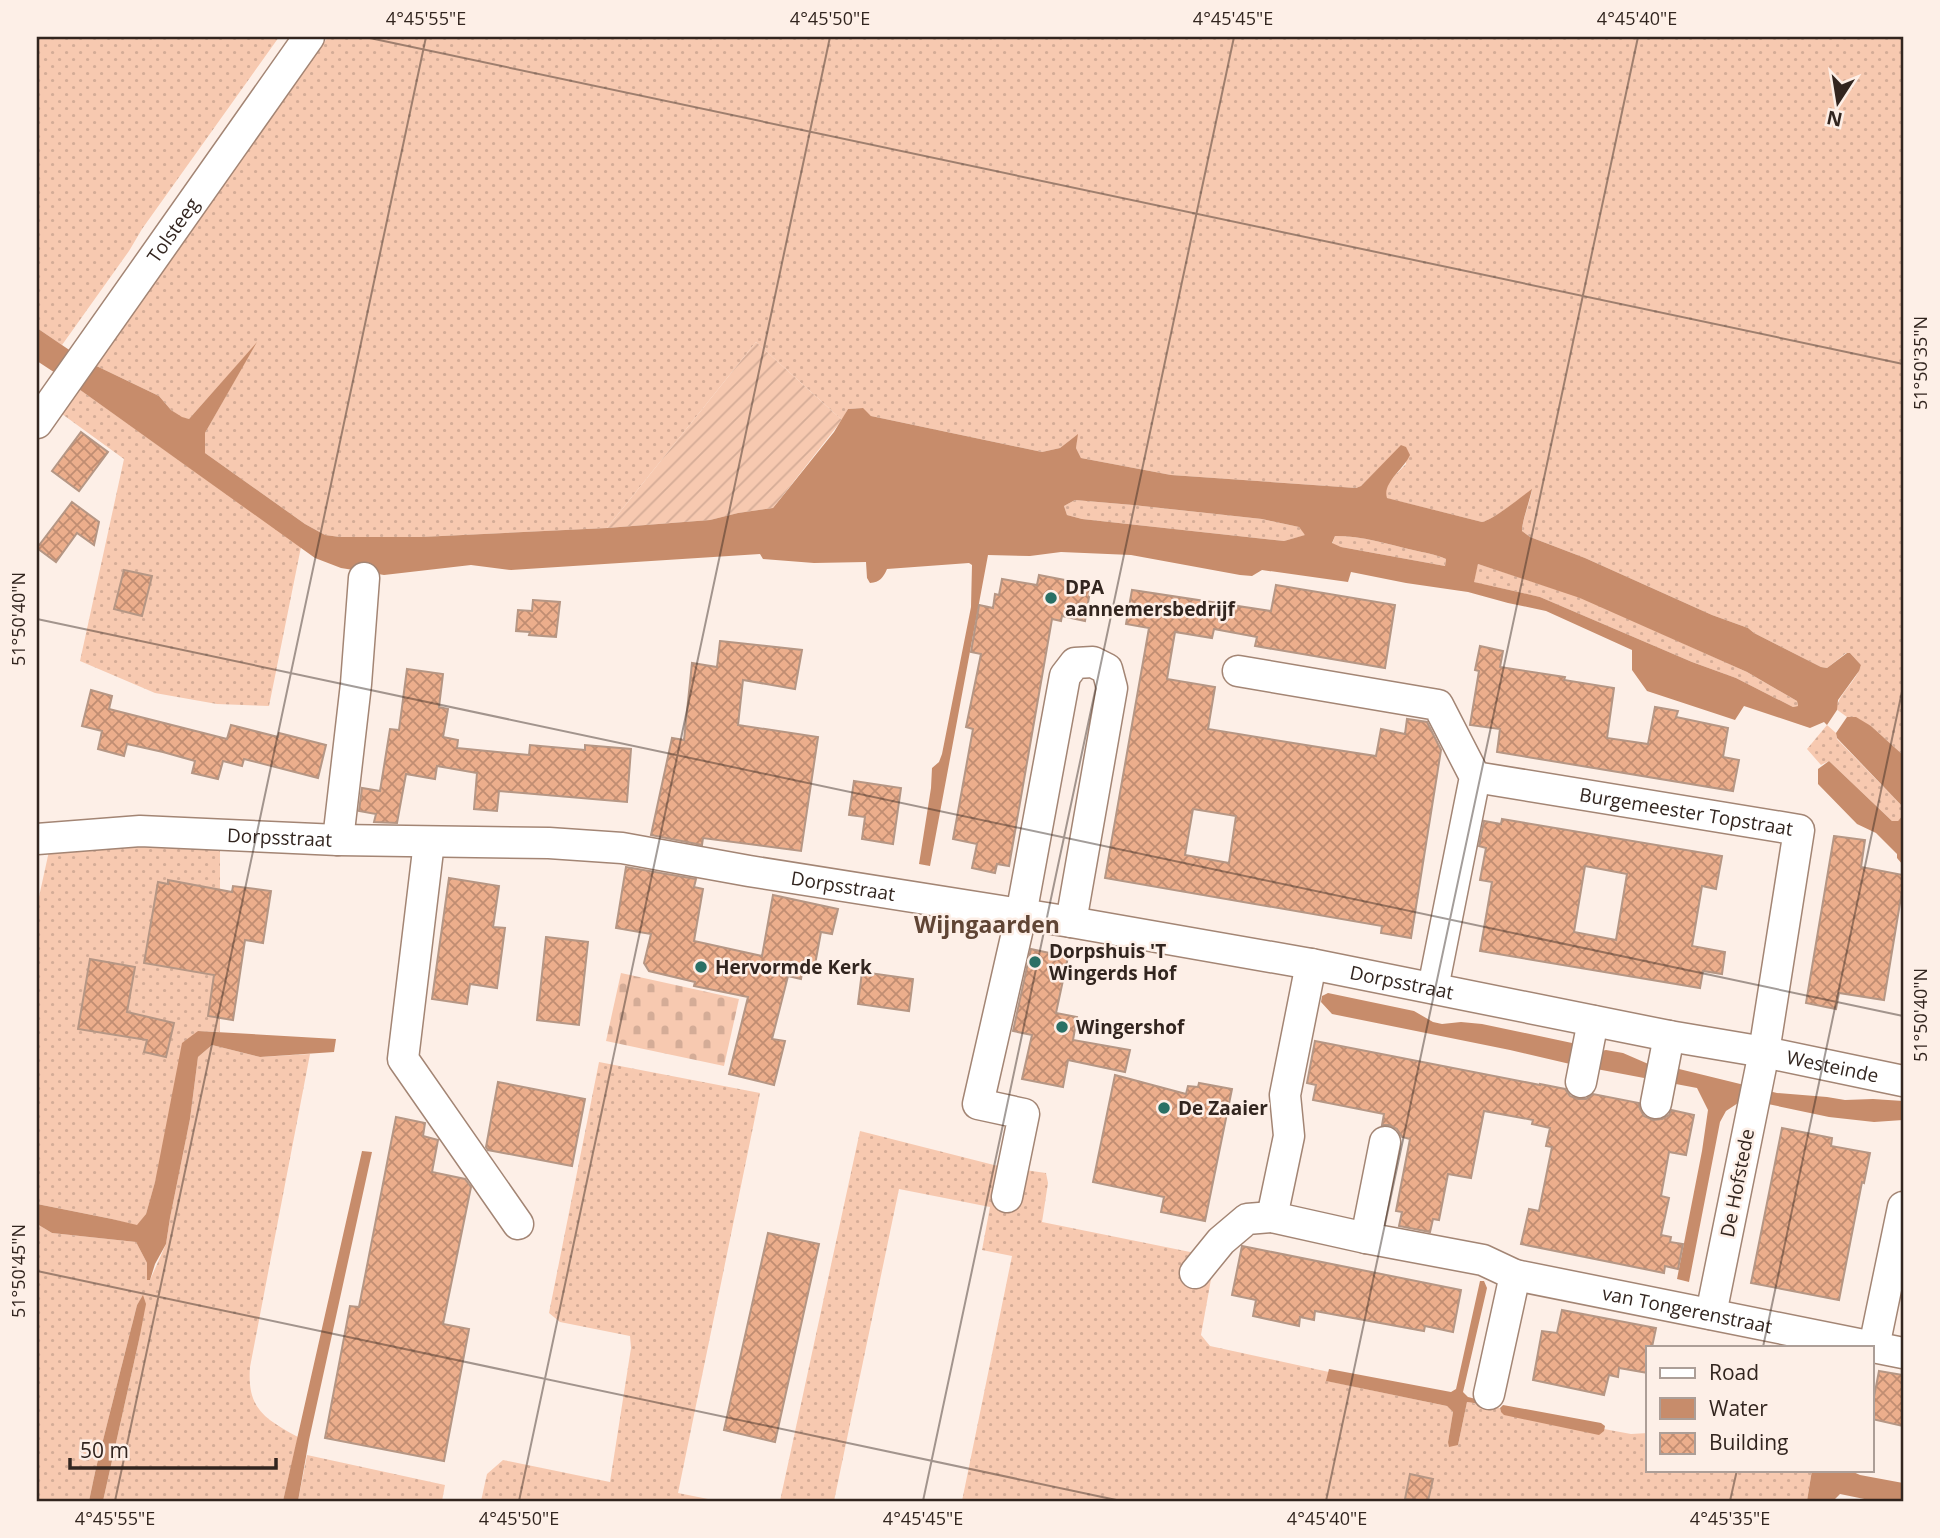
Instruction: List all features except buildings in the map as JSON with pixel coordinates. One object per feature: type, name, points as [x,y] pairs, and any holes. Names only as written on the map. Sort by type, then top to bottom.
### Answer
[{"type":"street","name":"Tolsteeg","points":[[37,423],[309,37]]},
{"type":"street","points":[[338,840],[356,684],[364,578]]},
{"type":"street","points":[[1007,1198],[1024,1114],[978,1104],[1021,915],[1065,676],[1075,663],[1093,662],[1107,669],[1112,688],[1071,922]]},
{"type":"street","points":[[1238,671],[1438,705],[1475,777],[1433,988]]},
{"type":"street","name":"Burgemeester Topstraat","points":[[1475,777],[1799,830],[1764,1052]]},
{"type":"street","name":"Dorpsstraat","points":[[37,839],[140,831],[338,840],[548,843],[622,848],[762,874],[1071,922],[1433,988],[1586,1055],[1662,1072],[1764,1052]]},
{"type":"street","points":[[429,842],[404,1059],[518,1224]]},
{"type":"street","points":[[1195,1273],[1221,1241],[1247,1219],[1272,1217],[1289,1136],[1285,1095],[1311,964]]},
{"type":"street","name":"Westeinde","points":[[1764,1052],[1903,1081]]},
{"type":"street","name":"De Hofstede","points":[[1711,1314],[1764,1052]]},
{"type":"street","points":[[1366,1238],[1385,1142]]},
{"type":"street","points":[[1874,1348],[1903,1207]]},
{"type":"street","name":"van Tongerenstraat","points":[[1272,1217],[1483,1260],[1515,1275],[1864,1346]]},
{"type":"street","points":[[1489,1394],[1515,1275]]},
{"type":"street","name":"van Tongerenstraat","points":[[1874,1348],[1903,1353]]},
{"type":"green space","points":[[37,37],[279,37],[62,345],[37,328]]},
{"type":"green space","points":[[328,37],[1903,37],[1903,755],[1871,726],[1847,717],[1836,709],[1861,665],[1850,653],[1846,653],[1827,668],[1821,667],[1748,628],[1530,537],[1522,531],[1532,490],[1482,522],[1386,498],[1388,484],[1406,464],[1402,445],[1356,488],[1171,475],[1081,458],[1076,448],[1077,435],[1060,448],[1042,452],[871,416],[862,408],[848,409],[842,420],[756,342],[607,528],[421,537],[325,535],[305,524],[205,453],[205,433],[254,346],[189,419],[182,418],[171,410],[159,396],[84,360],[173,254]]},
{"type":"green space","points":[[756,342],[842,420],[773,508],[710,520],[607,528]]},
{"type":"green space","points":[[69,382],[301,547],[269,706],[217,704],[155,693],[80,661],[124,459],[51,406]]},
{"type":"green space","points":[[1075,500],[1262,519],[1299,527],[1306,535],[1284,541],[1082,519],[1067,515],[1064,506]]},
{"type":"green space","points":[[1335,536],[1365,539],[1434,555],[1446,559],[1445,566],[1341,547],[1332,544]]},
{"type":"green space","points":[[1478,564],[1580,597],[1747,672],[1797,701],[1798,706],[1793,707],[1736,678],[1540,597],[1473,582]]},
{"type":"green space","points":[[1827,725],[1836,733],[1837,739],[1903,807],[1903,815],[1898,821],[1892,821],[1829,761],[1821,765],[1807,749]]},
{"type":"green space","points":[[51,842],[220,843],[220,1032],[198,1031],[146,1214],[137,1226],[37,1204],[37,906]]},
{"type":"green space","points":[[621,973],[739,999],[724,1066],[606,1041]]},
{"type":"green space","points":[[212,1045],[260,1057],[310,1054],[250,1367],[251,1393],[260,1411],[298,1437],[283,1501],[103,1501],[139,1340],[143,1296],[137,1305],[89,1501],[37,1501],[37,1224],[52,1233],[136,1242],[147,1263],[147,1279],[150,1280],[166,1244],[190,1119],[198,1057]]},
{"type":"green space","points":[[599,1062],[760,1093],[678,1493],[718,1501],[481,1501],[487,1474],[503,1460],[610,1482],[631,1348],[630,1336],[560,1322],[549,1313]]},
{"type":"green space","points":[[860,1131],[998,1166],[1046,1173],[1048,1183],[1042,1222],[1215,1257],[1201,1335],[1210,1346],[1329,1372],[1327,1381],[1447,1406],[1453,1412],[1448,1442],[1458,1445],[1467,1402],[1500,1408],[1501,1412],[1604,1431],[1646,1433],[1646,1472],[1812,1472],[1807,1501],[962,1501],[1012,1256],[982,1250],[990,1207],[899,1189],[834,1501],[780,1501]]},
{"type":"green space","points":[[307,1455],[445,1485],[442,1501],[298,1501]]},
{"type":"water","points":[[37,328],[84,360],[159,396],[171,410],[189,419],[257,342],[205,433],[205,453],[305,524],[325,535],[340,537],[421,537],[607,528],[710,520],[773,508],[834,432],[848,409],[863,408],[871,416],[1042,452],[1060,448],[1078,434],[1076,448],[1081,458],[1171,475],[1356,488],[1401,445],[1406,447],[1410,455],[1390,481],[1387,498],[1482,522],[1500,513],[1532,489],[1522,531],[1530,537],[1748,628],[1821,667],[1827,668],[1847,653],[1861,665],[1838,700],[1837,710],[1827,725],[1824,722],[1810,728],[1744,706],[1735,720],[1647,691],[1632,670],[1632,650],[1546,611],[1468,592],[1351,572],[1348,582],[1262,570],[1252,576],[1240,575],[1131,555],[1061,552],[1030,556],[988,555],[930,866],[919,864],[932,768],[939,762],[942,754],[971,607],[972,565],[969,563],[887,569],[881,579],[870,583],[866,562],[814,563],[763,559],[760,554],[511,570],[471,565],[384,575],[341,568],[315,558],[37,361]],"holes":[[[1075,500],[1262,519],[1299,527],[1305,535],[1284,541],[1082,519],[1067,515],[1064,506]],[[1335,536],[1375,541],[1442,557],[1446,559],[1445,566],[1341,547],[1332,543]],[[1478,564],[1580,598],[1747,672],[1797,701],[1798,706],[1793,707],[1736,678],[1540,597],[1474,582]]]},
{"type":"water","points":[[1847,717],[1856,717],[1871,726],[1903,755],[1903,807],[1837,738],[1836,733]]},
{"type":"water","points":[[1829,761],[1892,821],[1898,821],[1903,815],[1903,865],[1897,854],[1876,833],[1857,824],[1818,784],[1818,769]]},
{"type":"water","points":[[1328,993],[1414,1011],[1442,1024],[1482,1024],[1572,1043],[1579,1049],[1623,1053],[1653,1066],[1675,1068],[1777,1093],[1845,1100],[1903,1101],[1903,1120],[1874,1122],[1829,1117],[1744,1099],[1726,1111],[1720,1122],[1689,1282],[1677,1279],[1708,1110],[1697,1088],[1332,1014],[1321,1002],[1322,996]]},
{"type":"water","points":[[198,1031],[336,1039],[334,1052],[260,1057],[212,1045],[198,1057],[190,1119],[166,1244],[150,1280],[147,1280],[147,1263],[136,1242],[52,1233],[37,1224],[37,1204],[137,1225],[146,1214],[155,1182],[182,1043]]},
{"type":"water","points":[[362,1151],[372,1152],[298,1501],[283,1501]]},
{"type":"water","points":[[1480,1281],[1484,1281],[1487,1288],[1463,1392],[1468,1397],[1480,1400],[1480,1404],[1467,1402],[1458,1445],[1449,1447],[1453,1412],[1447,1406],[1326,1381],[1329,1369],[1451,1392],[1456,1389]]},
{"type":"water","points":[[143,1295],[146,1304],[103,1501],[89,1501],[137,1305]]},
{"type":"water","points":[[1503,1405],[1601,1423],[1605,1426],[1604,1431],[1599,1435],[1504,1415],[1500,1408]]},
{"type":"water","points":[[1812,1472],[1853,1472],[1903,1483],[1903,1501],[1874,1501],[1840,1494],[1833,1501],[1807,1501]]},
{"type":"place","name":"DPA aannemersbedrijf","points":[[1051,598]]},
{"type":"place","name":"Dorpshuis 'T Wingerds Hof","points":[[1035,962]]},
{"type":"place","name":"Hervormde Kerk","points":[[701,967]]},
{"type":"place","name":"Wingershof","points":[[1062,1027]]},
{"type":"place","name":"De Zaaier","points":[[1164,1108]]},
{"type":"district","name":"Wijngaarden","points":[[987,924]]}]
